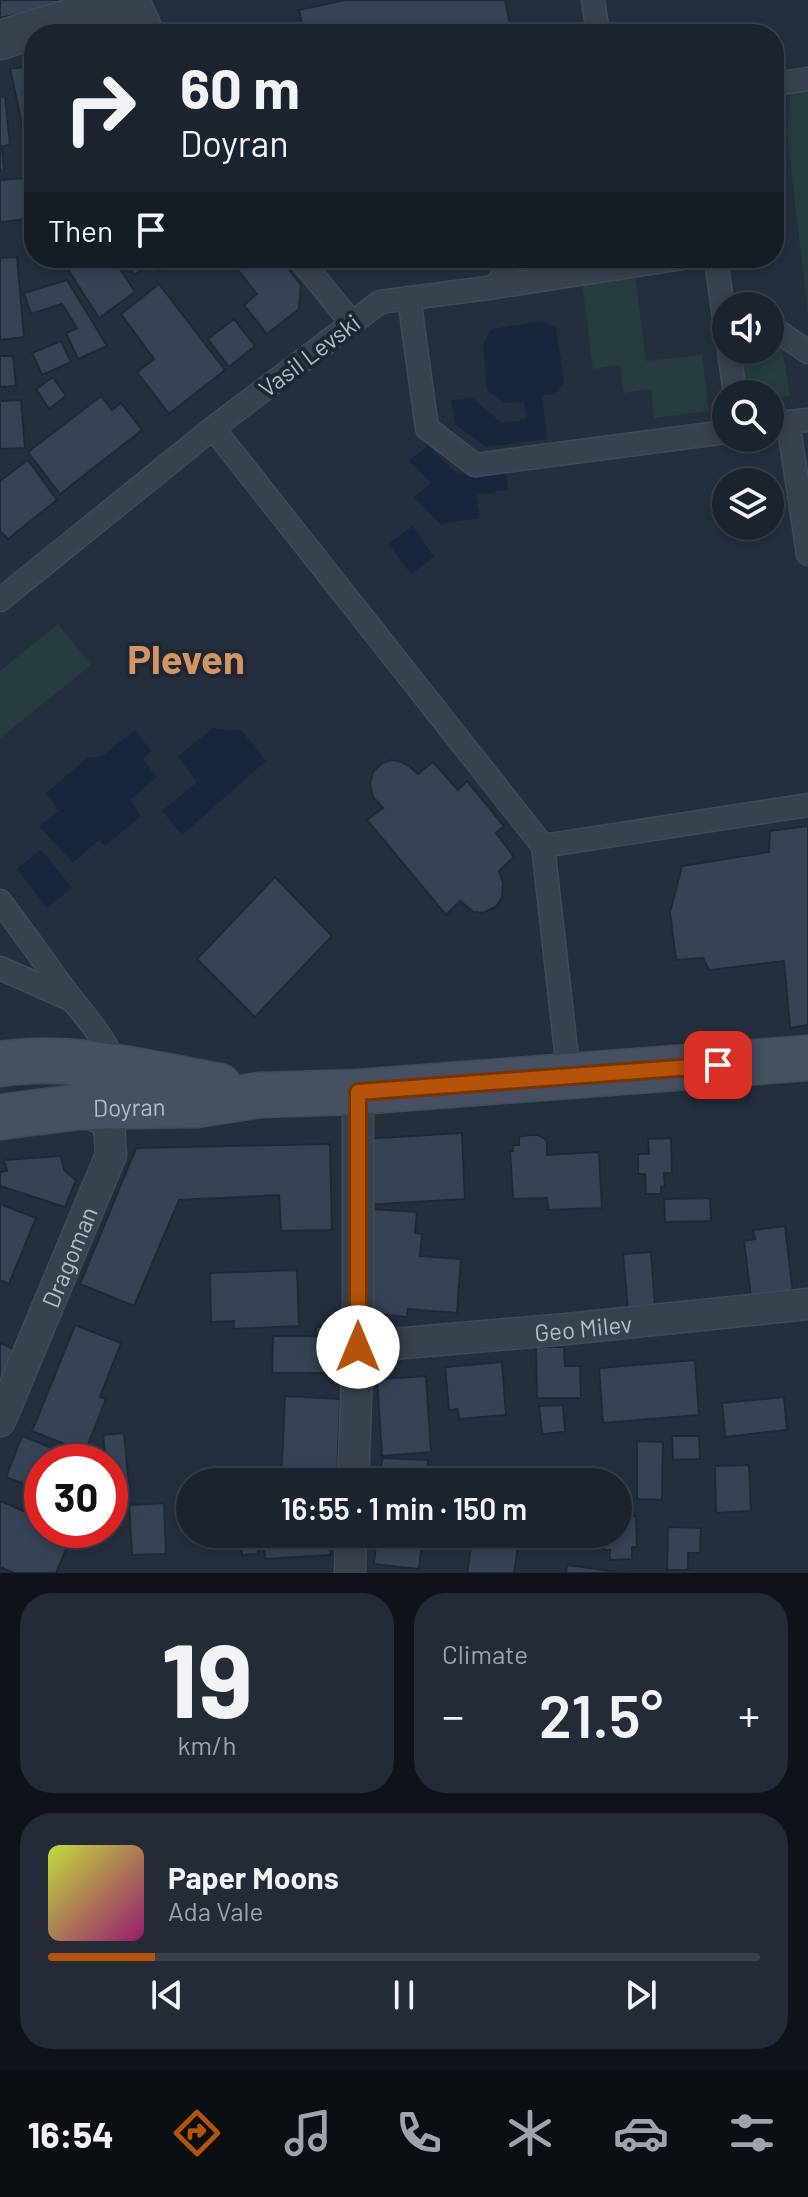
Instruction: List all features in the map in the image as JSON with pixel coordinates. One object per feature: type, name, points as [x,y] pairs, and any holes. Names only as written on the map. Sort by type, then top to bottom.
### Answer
[{"type":"main road","name":"Doyran","points":[[0,1117],[78,1107],[196,1105],[260,1095],[358,1092],[808,1058]]},
{"type":"main road","name":"Doyran","points":[[0,1064],[43,1060],[97,1065],[260,1095]]},
{"type":"street","points":[[53,24],[132,0],[144,24]]},
{"type":"street","points":[[593,0],[597,24]]},
{"type":"street","points":[[0,40],[24,33]]},
{"type":"street","points":[[784,83],[808,79]]},
{"type":"street","points":[[307,268],[351,322]]},
{"type":"street","points":[[495,287],[507,268]]},
{"type":"street","name":"Vasil Levski","points":[[0,600],[213,428],[380,302],[618,268]]},
{"type":"street","points":[[717,268],[720,291]]},
{"type":"street","points":[[409,298],[427,428],[475,465],[712,434]]},
{"type":"street","points":[[784,336],[808,352]]},
{"type":"street","points":[[789,423],[808,554]]},
{"type":"street","points":[[213,428],[543,846],[569,1077]]},
{"type":"street","points":[[543,846],[808,805]]},
{"type":"street","points":[[0,901],[109,1049],[97,1065]]},
{"type":"street","points":[[0,968],[73,1001]]},
{"type":"street","points":[[354,1468],[358,1347],[358,1092]]},
{"type":"street","name":"Dragoman","points":[[0,1421],[111,1155],[109,1123],[78,1107]]},
{"type":"street","name":"Geo Milev","points":[[358,1347],[808,1304]]},
{"type":"street","points":[[350,1573],[351,1548]]},
{"type":"green space","points":[[808,84],[808,313],[787,134],[791,87]]},
{"type":"green space","points":[[635,276],[646,361],[702,355],[709,411],[654,418],[651,389],[624,393],[620,365],[593,369],[582,283]]},
{"type":"green space","points":[[784,360],[790,395],[784,396],[784,380],[741,380],[738,364],[784,364]]},
{"type":"green space","points":[[58,624],[91,665],[0,738],[0,671]]},
{"type":"water","points":[[542,321],[556,328],[564,382],[555,394],[542,396],[547,439],[486,447],[455,424],[451,400],[472,398],[502,423],[527,419],[524,402],[504,403],[487,390],[483,343],[491,329]]},
{"type":"water","points":[[428,446],[457,474],[506,467],[508,490],[476,495],[480,518],[440,524],[414,497],[431,483],[409,460]]},
{"type":"water","points":[[413,526],[434,557],[411,574],[388,544]]},
{"type":"water","points":[[213,728],[242,731],[266,761],[182,835],[162,811],[197,782],[178,756]]},
{"type":"water","points":[[135,730],[151,751],[143,759],[157,777],[130,800],[141,816],[105,846],[99,840],[73,863],[39,826],[59,811],[46,793],[87,758],[102,756]]},
{"type":"water","points":[[41,849],[72,888],[47,908],[17,869]]},
{"type":"building","points":[[0,0],[64,0],[65,4],[0,18]]},
{"type":"building","points":[[345,0],[505,0],[510,24],[302,24],[299,10]]},
{"type":"building","points":[[24,67],[24,133],[10,69]]},
{"type":"building","points":[[5,96],[10,145],[2,146],[4,170],[0,171],[0,97]]},
{"type":"building","points":[[24,178],[24,220],[0,222],[0,180]]},
{"type":"building","points":[[17,257],[24,337],[0,340],[0,258]]},
{"type":"building","points":[[67,268],[119,268],[135,292],[99,318]]},
{"type":"building","points":[[130,268],[144,268],[134,275]]},
{"type":"building","points":[[236,268],[288,268],[301,285],[299,309],[267,334],[244,305],[257,294]]},
{"type":"building","points":[[67,280],[107,346],[78,359],[66,333],[77,328],[62,304],[31,314],[24,293]]},
{"type":"building","points":[[159,284],[225,370],[169,414],[137,372],[154,359],[121,314]]},
{"type":"building","points":[[234,319],[255,346],[229,367],[208,339]]},
{"type":"building","points":[[61,341],[71,362],[42,375],[32,353]]},
{"type":"building","points":[[0,356],[13,356],[16,386],[0,387]]},
{"type":"building","points":[[53,377],[66,396],[49,409],[36,389]]},
{"type":"building","points":[[101,396],[112,410],[121,403],[142,430],[60,494],[28,452]]},
{"type":"building","points":[[21,400],[25,448],[0,449],[0,401]]},
{"type":"building","points":[[28,460],[57,500],[8,539],[0,531],[0,481]]},
{"type":"building","points":[[391,760],[409,766],[418,774],[433,762],[458,790],[467,781],[504,826],[496,833],[514,857],[499,871],[503,883],[502,897],[497,906],[483,913],[474,912],[460,901],[446,915],[367,820],[383,808],[373,797],[370,784],[373,772],[382,763]]},
{"type":"building","points":[[808,826],[808,1025],[790,1028],[784,961],[709,970],[703,958],[676,960],[670,912],[682,866],[769,852],[770,831]]},
{"type":"building","points":[[275,877],[332,936],[255,1017],[197,959]]},
{"type":"building","points":[[462,1133],[465,1199],[363,1205],[361,1139]]},
{"type":"building","points":[[529,1135],[545,1139],[547,1155],[599,1152],[602,1208],[548,1210],[547,1198],[513,1199],[510,1151],[513,1151],[513,1145],[519,1145],[519,1137]]},
{"type":"building","points":[[671,1138],[672,1173],[664,1173],[665,1186],[661,1187],[661,1194],[646,1194],[645,1174],[638,1174],[638,1154],[649,1154],[648,1139]]},
{"type":"building","points":[[330,1144],[332,1230],[281,1231],[279,1195],[179,1200],[134,1306],[80,1284],[136,1148]]},
{"type":"building","points":[[61,1156],[64,1170],[76,1180],[65,1207],[0,1186],[0,1172],[7,1171],[4,1160]]},
{"type":"building","points":[[710,1198],[711,1221],[665,1222],[664,1199]]},
{"type":"building","points":[[0,1204],[36,1218],[9,1284],[0,1280]]},
{"type":"building","points":[[372,1209],[417,1212],[415,1233],[422,1234],[420,1256],[461,1259],[457,1313],[408,1309],[407,1317],[363,1313]]},
{"type":"building","points":[[785,1226],[793,1294],[751,1298],[744,1241],[755,1239],[753,1230]]},
{"type":"building","points":[[651,1252],[655,1306],[628,1309],[623,1254]]},
{"type":"building","points":[[297,1270],[299,1326],[234,1329],[234,1321],[211,1322],[210,1273]]},
{"type":"building","points":[[75,1325],[121,1343],[100,1397],[106,1399],[88,1444],[65,1444],[32,1431]]},
{"type":"building","points":[[316,1327],[335,1327],[335,1373],[272,1373],[273,1336],[316,1336]]},
{"type":"building","points":[[0,1343],[16,1350],[0,1389]]},
{"type":"building","points":[[536,1347],[564,1347],[565,1366],[580,1366],[581,1398],[537,1398]]},
{"type":"building","points":[[695,1360],[699,1415],[603,1423],[599,1368]]},
{"type":"building","points":[[502,1362],[506,1415],[459,1419],[458,1409],[449,1410],[445,1367]]},
{"type":"building","points":[[426,1376],[431,1452],[382,1456],[377,1379]]},
{"type":"building","points":[[285,1396],[340,1399],[337,1468],[282,1468]]},
{"type":"building","points":[[784,1397],[787,1430],[725,1437],[722,1403]]},
{"type":"building","points":[[563,1405],[565,1432],[542,1434],[539,1406]]},
{"type":"building","points":[[124,1433],[125,1444],[104,1444],[103,1435]]},
{"type":"building","points":[[22,1436],[42,1444],[24,1444],[24,1484],[6,1477]]},
{"type":"building","points":[[672,1436],[699,1436],[700,1459],[673,1460]]},
{"type":"building","points":[[637,1441],[663,1442],[662,1500],[637,1499]]},
{"type":"building","points":[[382,1458],[428,1460],[428,1468],[382,1468]]},
{"type":"building","points":[[749,1465],[751,1511],[716,1513],[715,1466]]},
{"type":"building","points":[[0,1501],[24,1511],[24,1548],[67,1548],[56,1573],[14,1573],[0,1567]]},
{"type":"building","points":[[164,1503],[166,1554],[132,1555],[129,1505]]},
{"type":"building","points":[[632,1516],[636,1516],[637,1547],[632,1547]]},
{"type":"building","points":[[668,1527],[701,1528],[700,1553],[688,1553],[688,1570],[667,1570]]},
{"type":"building","points":[[242,1548],[258,1548],[258,1554],[242,1555]]},
{"type":"building","points":[[264,1548],[330,1548],[331,1555],[265,1559]]},
{"type":"building","points":[[376,1548],[421,1548],[419,1569],[374,1564]]},
{"type":"building","points":[[471,1548],[518,1548],[514,1573],[467,1573]]},
{"type":"building","points":[[632,1548],[632,1559],[610,1560],[610,1550],[604,1550]]},
{"type":"building","points":[[567,1565],[626,1573],[566,1573]]},
{"type":"district","name":"Pleven","points":[[186,658]]},
{"type":"route","points":[[358,1347],[358,1092],[718,1065]]}]
